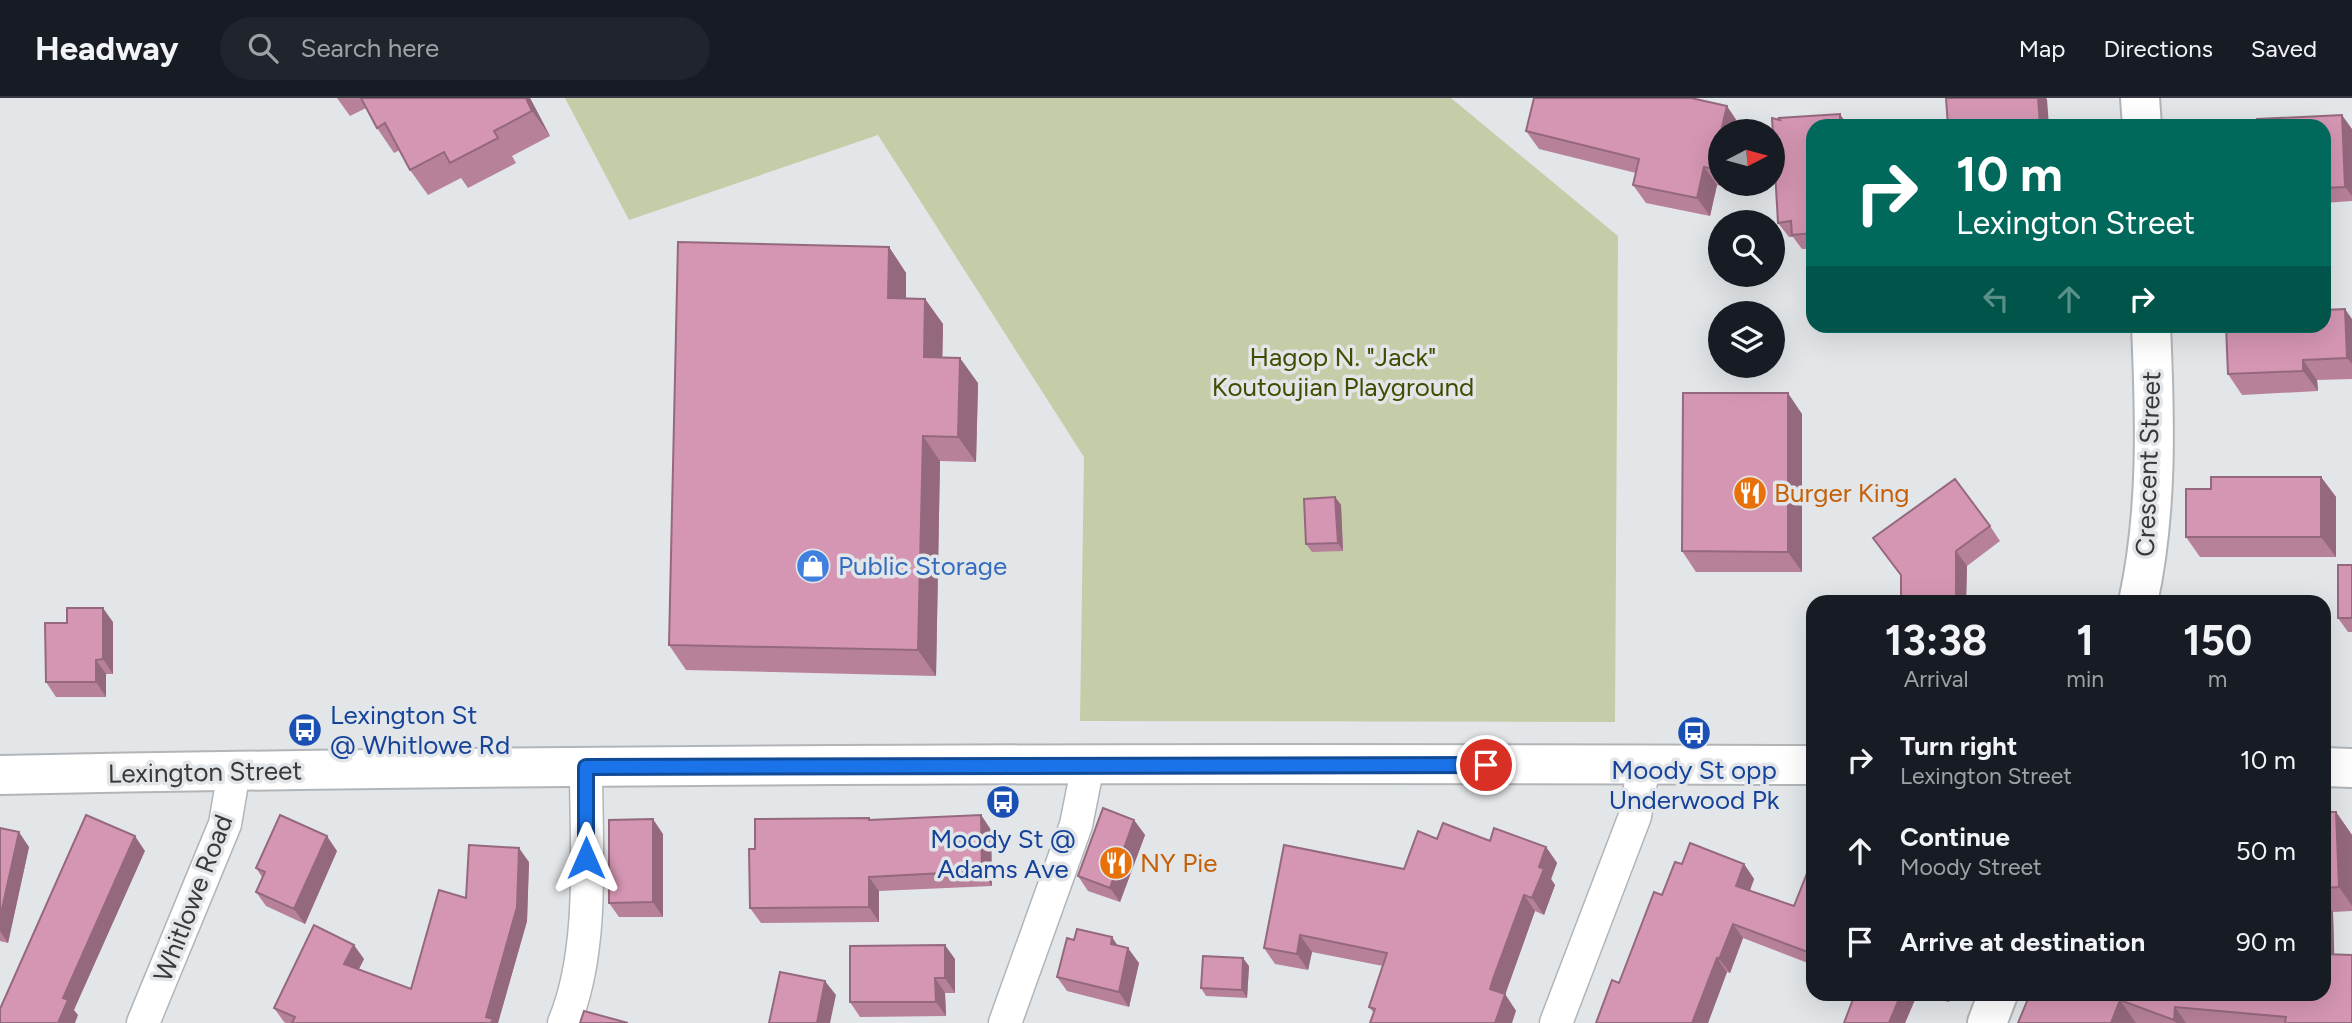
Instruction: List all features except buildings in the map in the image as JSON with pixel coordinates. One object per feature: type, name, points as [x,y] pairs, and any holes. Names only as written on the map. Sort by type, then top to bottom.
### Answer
[{"type":"main road","points":[[2140,98],[2142,119]]},
{"type":"main road","name":"Crescent Street","points":[[2139,595],[2148,536],[2153,467],[2151,333]]},
{"type":"main road","name":"Lexington Street","points":[[0,775],[913,765],[1806,765]]},
{"type":"main road","points":[[2331,767],[2352,768]]},
{"type":"main road","points":[[1987,1023],[1995,1001]]},
{"type":"street","points":[[1005,1023],[1076,825],[1088,765]]},
{"type":"street","points":[[1556,1023],[1635,816],[1644,765]]},
{"type":"street","points":[[564,1023],[578,981],[583,946],[586,767]]},
{"type":"street","name":"Whitlowe Road","points":[[143,1023],[225,824],[232,771]]},
{"type":"green space","name":"Hagop N. \"Jack\" Koutoujian Playground","points":[[565,98],[1451,98],[1618,236],[1615,722],[1080,721],[1084,457],[878,135],[629,220]]},
{"type":"place","name":"Burger King","points":[[1750,493]]},
{"type":"place","name":"Public Storage","points":[[813,566]]},
{"type":"place","name":"Lexington St @ Whitlowe Rd","points":[[305,730]]},
{"type":"place","name":"Moody St opp Underwood Pk","points":[[1694,733]]},
{"type":"place","name":"Moody St @ Adams Ave","points":[[1003,802]]},
{"type":"place","name":"NY Pie","points":[[1116,863]]},
{"type":"route","points":[[586,858],[586,767],[1486,765]]}]
